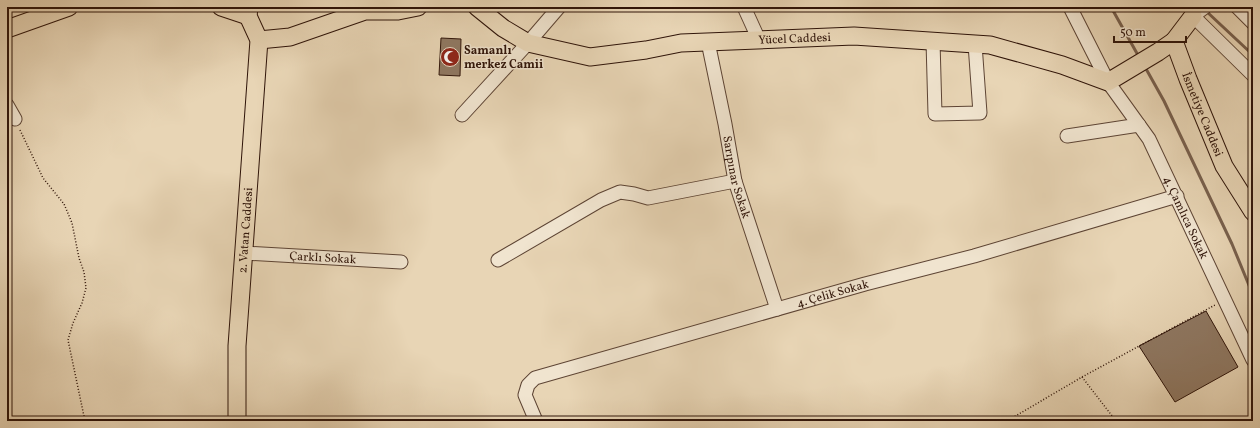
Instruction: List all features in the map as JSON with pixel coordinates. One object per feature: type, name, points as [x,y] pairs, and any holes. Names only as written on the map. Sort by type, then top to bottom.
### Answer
[{"type":"main road","points":[[7,29],[68,7]]},
{"type":"main road","points":[[221,7],[249,11],[259,40],[290,37],[365,11],[398,11],[418,7]]},
{"type":"main road","name":"Yücel Caddesi","points":[[477,7],[503,28],[528,43],[590,57],[646,50],[681,43],[854,36],[990,44],[1113,79]]},
{"type":"main road","points":[[1113,79],[1174,41],[1199,11]]},
{"type":"main road","name":"2. Vatan Caddesi","points":[[237,421],[237,346],[259,40]]},
{"type":"main road","name":"İsmetiye Caddesi","points":[[1174,41],[1224,166],[1253,212]]},
{"type":"street","points":[[462,115],[559,7]]},
{"type":"street","points":[[744,7],[759,40]]},
{"type":"street","name":"4. Çamlıca Sokak","points":[[1070,7],[1139,125],[1149,139],[1253,360]]},
{"type":"street","points":[[1237,7],[1253,23]]},
{"type":"street","points":[[1199,11],[1253,75]]},
{"type":"street","points":[[933,41],[935,114],[980,113],[975,44]]},
{"type":"street","name":"Sarıpınar Sokak","points":[[708,42],[735,182],[777,309]]},
{"type":"street","points":[[7,105],[15,119]]},
{"type":"street","points":[[1067,136],[1139,125]]},
{"type":"street","points":[[498,260],[600,200],[620,192],[648,198],[735,182]]},
{"type":"street","name":"4. Çelik Sokak","points":[[536,421],[525,395],[528,385],[534,378],[865,284],[974,256],[1177,196]]},
{"type":"street","name":"Çarklı Sokak","points":[[244,253],[401,262]]},
{"type":"path","points":[[15,119],[43,178],[64,204],[72,223],[79,258],[84,272],[86,288],[68,340],[85,421]]},
{"type":"path","points":[[1007,421],[1082,377],[1224,300]]},
{"type":"path","points":[[1082,377],[1116,421]]},
{"type":"building","name":"Samanlı merkez Camii","points":[[441,38],[461,39],[460,76],[439,75]]},
{"type":"building","points":[[1206,311],[1238,367],[1175,402],[1139,346]]},
{"type":"waterway","points":[[1111,7],[1139,57]]},
{"type":"waterway","points":[[1206,11],[1253,55]]},
{"type":"waterway","points":[[1145,67],[1164,101],[1232,244],[1253,295]]},
{"type":"place","name":"Samanlı merkez Camii","points":[[450,57]]}]
